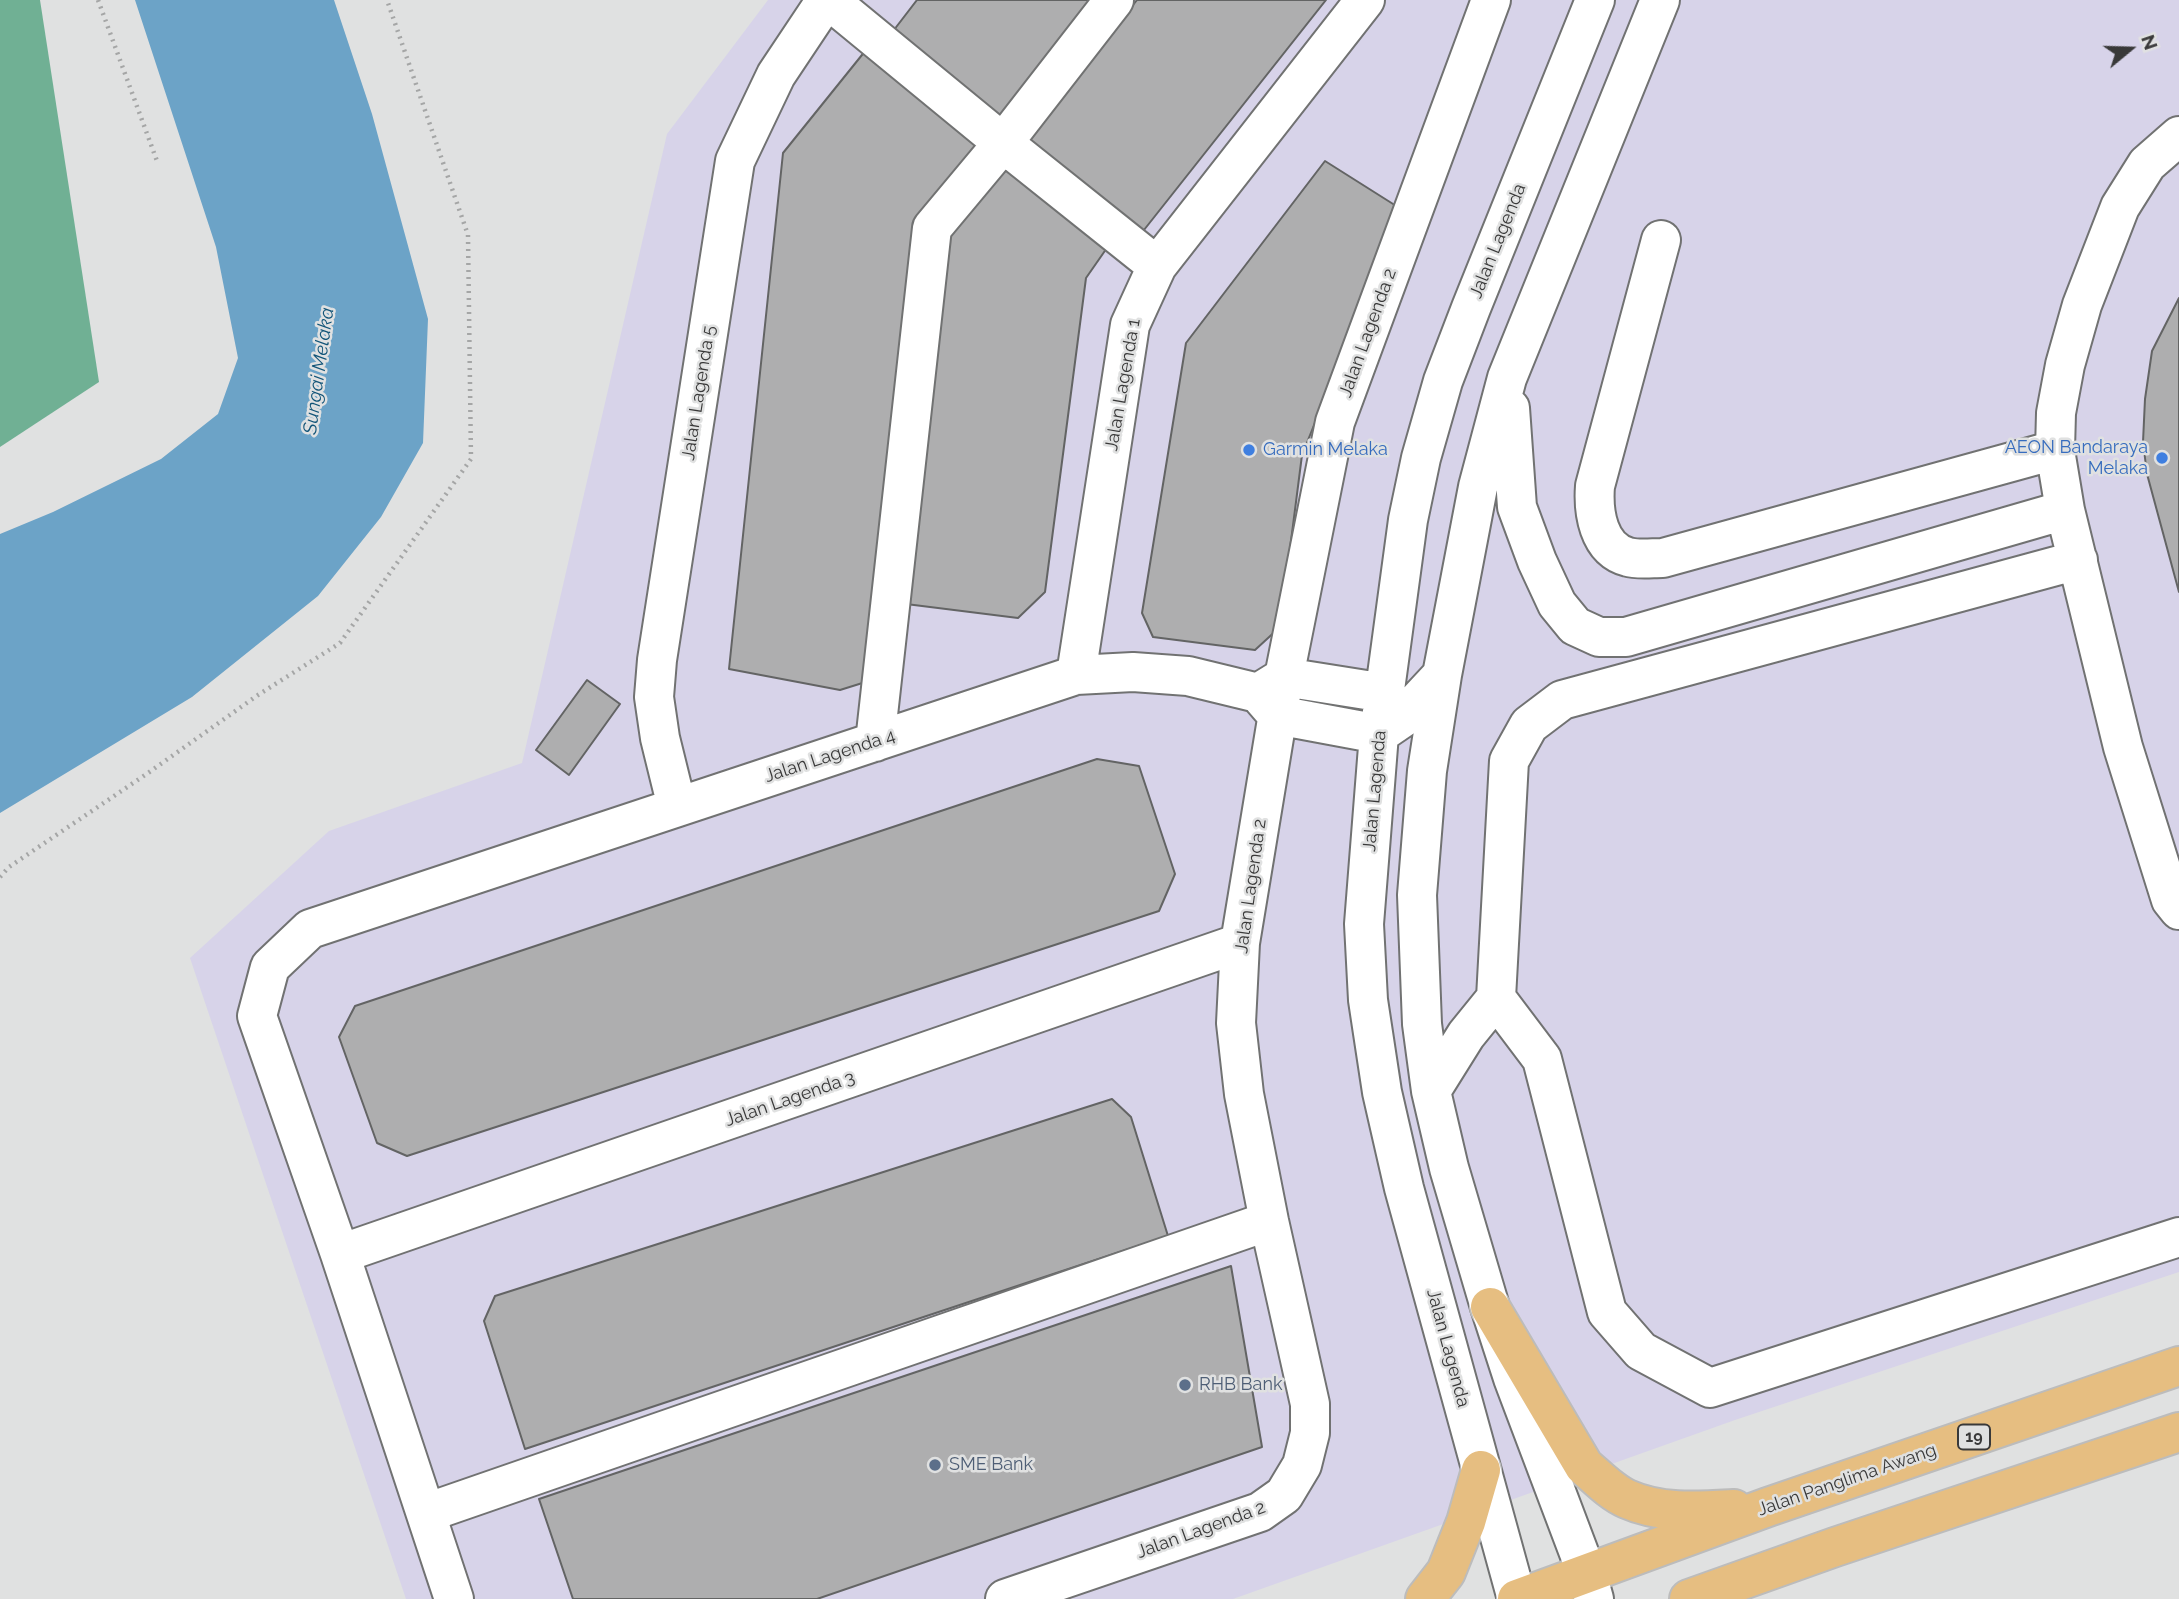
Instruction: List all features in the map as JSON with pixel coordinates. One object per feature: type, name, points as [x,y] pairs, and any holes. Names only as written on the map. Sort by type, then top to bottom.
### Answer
[{"type":"main road","points":[[1490,1307],[1584,1466],[1605,1484],[1626,1499],[1657,1507],[1691,1511],[1768,1507]]},
{"type":"main road","name":"Jalan Panglima Awang","points":[[1517,1599],[1590,1587],[1768,1507],[2179,1366]]},
{"type":"main road","points":[[1689,1599],[1787,1563],[2172,1441]]},
{"type":"main road","points":[[1425,1599],[1446,1572],[1466,1522],[1481,1470]]},
{"type":"main road","points":[[1747,1599],[1787,1563]]},
{"type":"street","points":[[828,0],[1157,266]]},
{"type":"street","name":"Jalan Lagenda 5","points":[[677,807],[660,738],[654,697],[657,660],[735,160],[776,75],[828,0]]},
{"type":"street","points":[[875,741],[932,228],[1003,144],[1114,0]]},
{"type":"street","name":"Jalan Lagenda 1","points":[[1076,675],[1130,325],[1157,266],[1365,0]]},
{"type":"street","name":"Jalan Lagenda 2","points":[[1004,1599],[1260,1512],[1284,1495],[1302,1465],[1310,1433],[1310,1404],[1244,1094],[1238,1035],[1240,943],[1273,695],[1335,422],[1491,0]]},
{"type":"street","name":"Jalan Lagenda","points":[[1517,1599],[1404,1188],[1382,1092],[1368,1000],[1364,924],[1408,520],[1421,458],[1443,381],[1595,0]]},
{"type":"street","points":[[1590,1587],[1513,1378],[1449,1168],[1431,1091],[1422,1024],[1418,908],[1427,771],[1478,486],[1507,378],[1660,0]]},
{"type":"street","points":[[2179,136],[2147,164],[2120,207],[2082,305],[2065,365],[2056,413],[2055,450],[2065,510],[2123,747],[2171,900],[2179,910]]},
{"type":"street","points":[[1661,240],[1595,486],[1593,505],[1601,533],[1611,547],[1629,557],[1663,558],[2055,450]]},
{"type":"street","points":[[1507,378],[1517,507],[1536,561],[1557,604],[1575,626],[1598,637],[1626,637],[2065,510]]},
{"type":"street","points":[[1431,1091],[1466,1035],[1496,998],[1509,761],[1529,724],[1562,700],[2078,560]]},
{"type":"street","name":"Jalan Lagenda 4","points":[[340,1254],[257,1016],[270,967],[310,929],[1076,675],[1133,672],[1188,676],[1273,695],[1388,715]]},
{"type":"street","points":[[1427,771],[1418,746],[1388,715],[1443,675]]},
{"type":"street","name":"Jalan Lagenda 3","points":[[340,1254],[1240,943]]},
{"type":"street","points":[[1496,998],[1542,1059],[1607,1312],[1641,1351],[1710,1388],[2179,1237]]},
{"type":"street","points":[[426,1513],[1269,1221]]},
{"type":"street","points":[[340,1254],[454,1599]]},
{"type":"path","points":[[98,0],[157,161]]},
{"type":"path","points":[[0,877],[9,867],[149,773],[258,695],[340,643],[471,459],[468,235],[387,0]]},
{"type":"shaded area","points":[[768,0],[2179,0],[2179,1272],[1735,1420],[1233,1599],[406,1599],[190,958],[329,831],[522,763],[667,134]]},
{"type":"green space","points":[[0,0],[40,0],[99,382],[0,447]]},
{"type":"water","name":"Sungai Melaka","points":[[135,0],[334,0],[372,114],[428,319],[423,443],[381,517],[318,596],[192,697],[0,813],[0,534],[53,512],[161,459],[218,414],[238,358],[216,247]]},
{"type":"building","points":[[917,0],[1106,0],[1006,131],[887,39]]},
{"type":"building","points":[[1137,0],[1326,0],[1140,235],[1024,142]]},
{"type":"building","points":[[870,45],[987,137],[923,217],[872,680],[840,690],[729,669],[783,153]]},
{"type":"building","points":[[1004,152],[1109,245],[1086,278],[1045,592],[1018,618],[906,604],[940,235]]},
{"type":"building","points":[[1325,161],[1401,209],[1302,455],[1280,627],[1255,650],[1153,637],[1142,613],[1186,343]]},
{"type":"building","name":"AEON Bandaraya Melaka","points":[[2179,298],[2179,592],[2147,474],[2143,442],[2145,399],[2152,351]]},
{"type":"building","points":[[587,680],[620,704],[569,775],[536,750]]},
{"type":"building","points":[[1097,759],[1139,766],[1175,874],[1159,911],[407,1156],[377,1143],[339,1037],[355,1006]]},
{"type":"building","points":[[1112,1099],[1131,1117],[1168,1236],[525,1449],[484,1321],[495,1296]]},
{"type":"building","points":[[1231,1266],[1262,1447],[817,1599],[573,1599],[539,1499]]},
{"type":"place","name":"Garmin Melaka","points":[[1249,450]]},
{"type":"place","name":"AEON Bandaraya Melaka","points":[[2162,458]]},
{"type":"place","name":"RHB Bank","points":[[1185,1385]]},
{"type":"place","name":"SME Bank","points":[[935,1465]]}]
